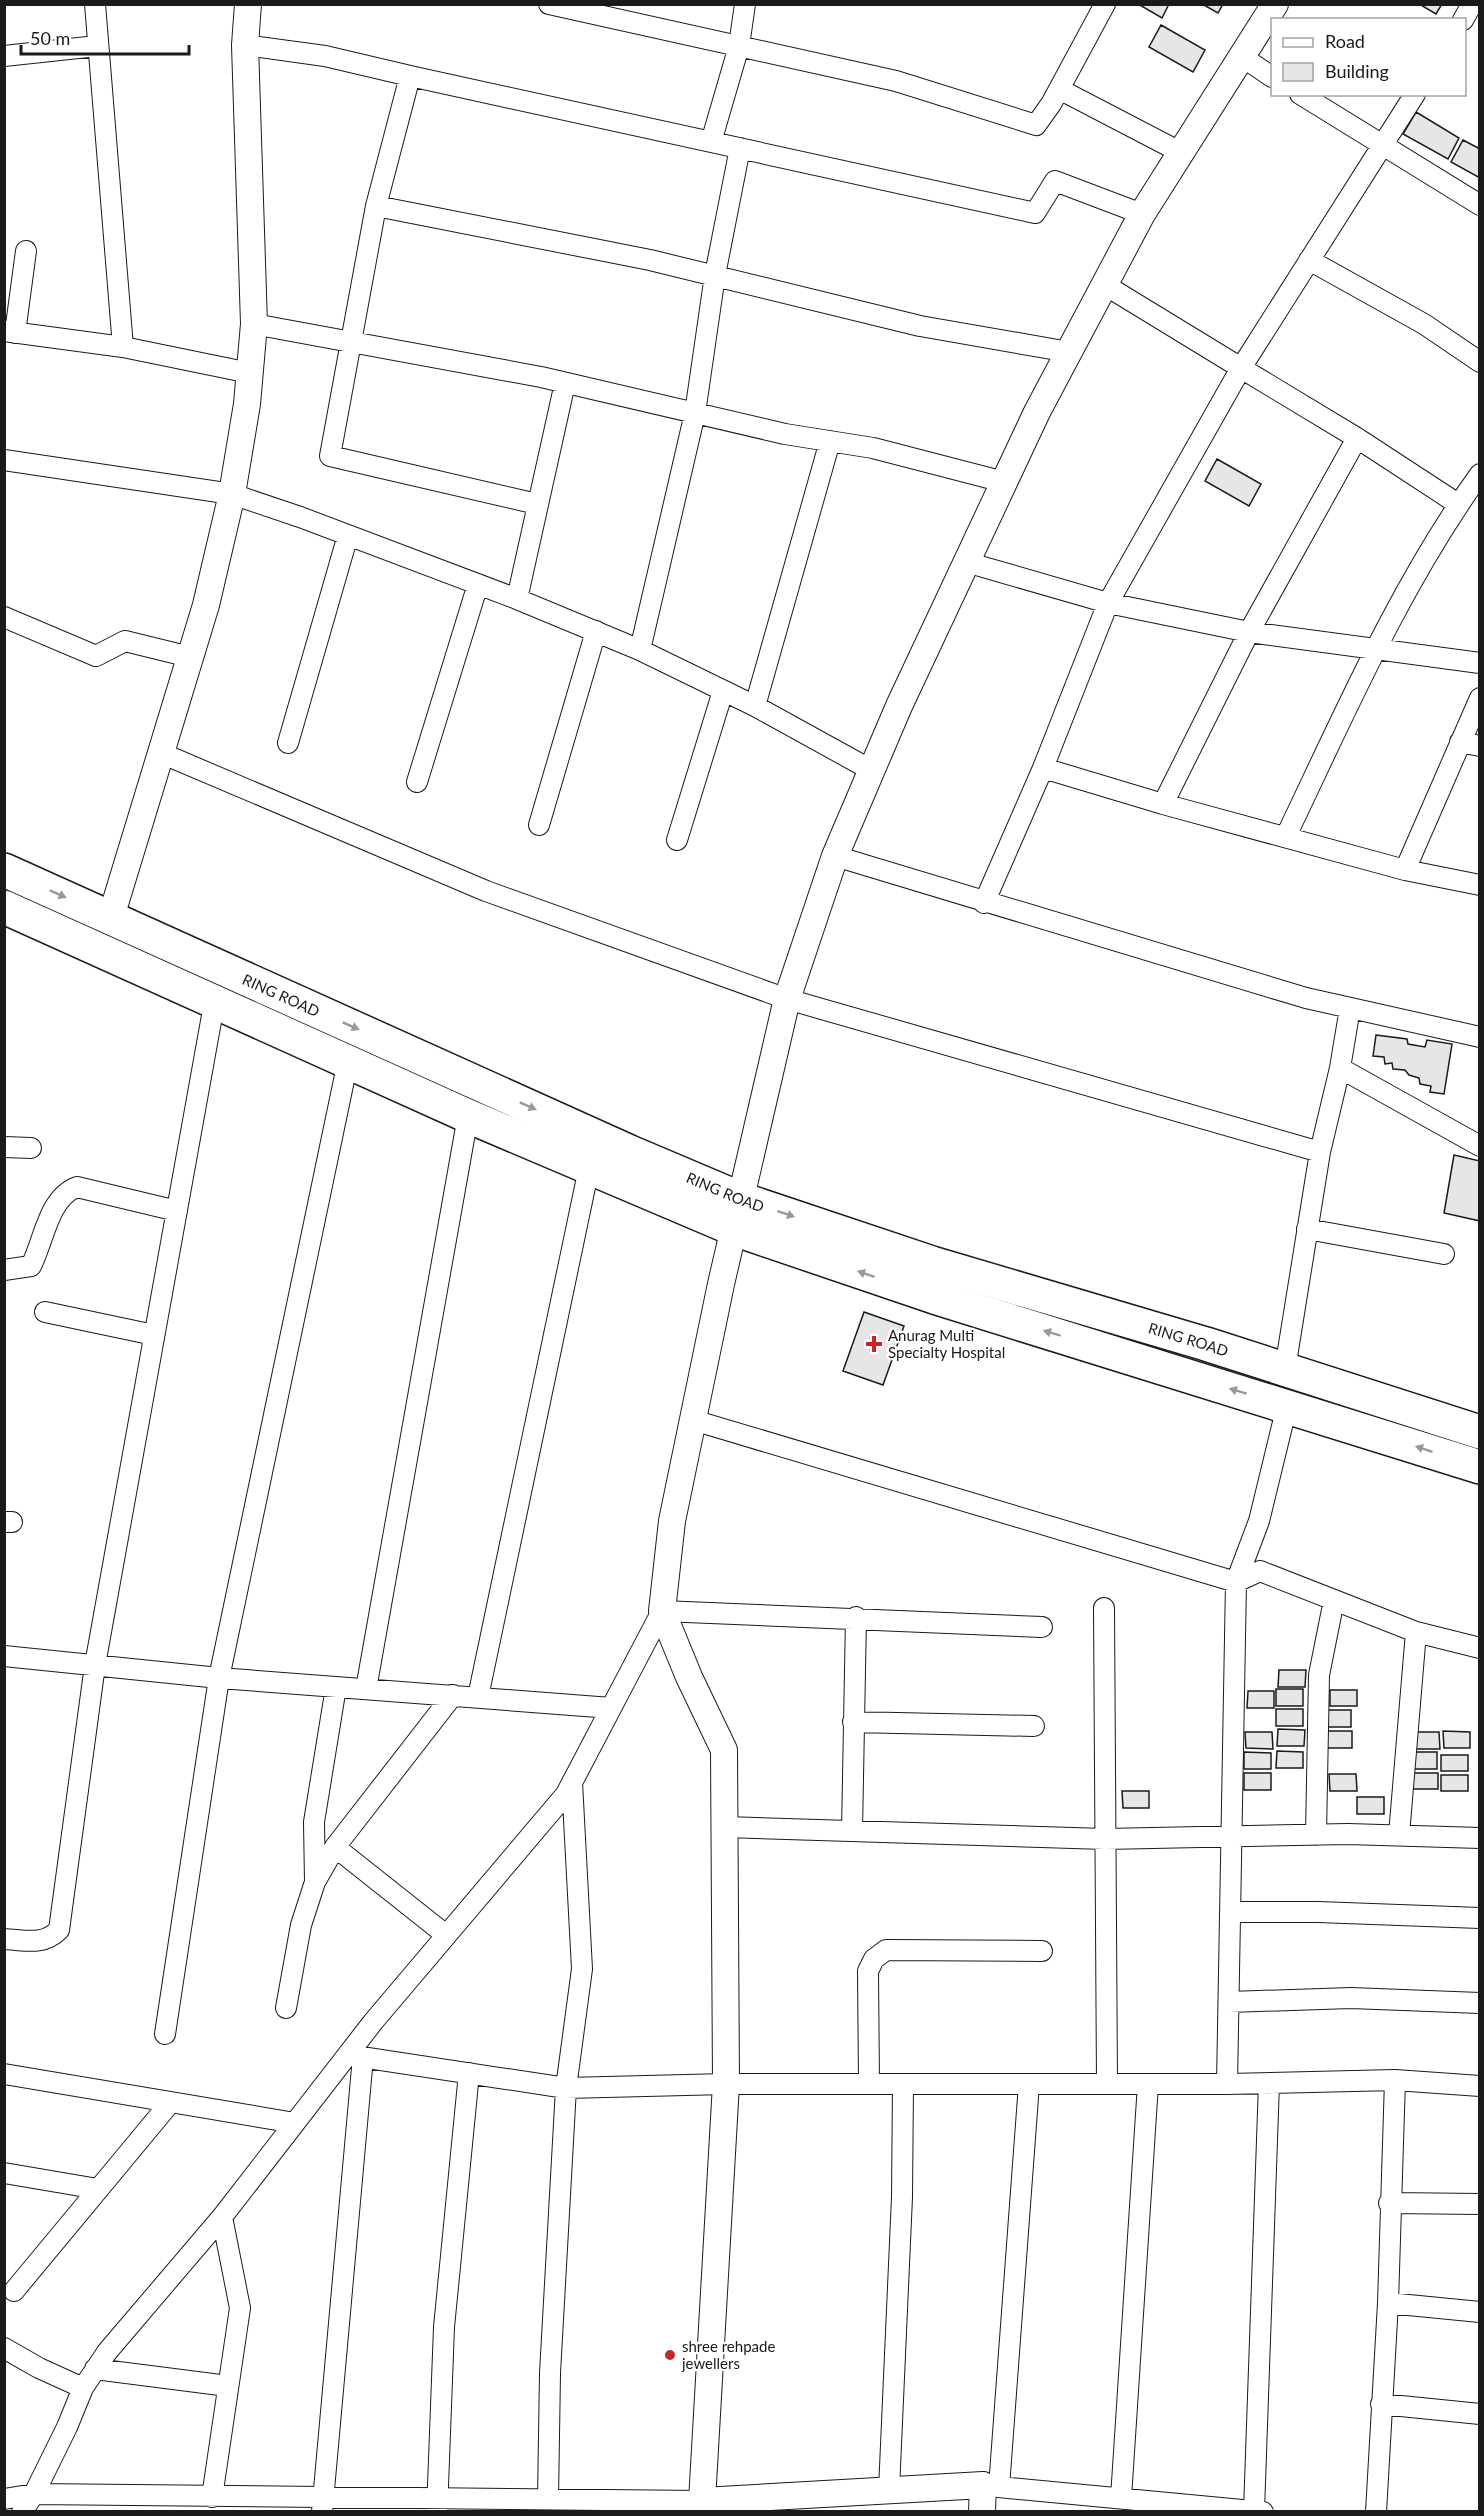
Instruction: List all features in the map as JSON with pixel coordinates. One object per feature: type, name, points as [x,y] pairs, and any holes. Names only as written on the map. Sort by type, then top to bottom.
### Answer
[{"type":"highway","name":"RING ROAD","points":[[4,870],[630,1152],[738,1214],[934,1297],[1479,1467]]},
{"type":"highway","name":"RING ROAD","points":[[4,907],[215,999],[468,1116],[589,1168],[738,1214],[932,1263],[1285,1369],[1479,1432]]},
{"type":"street","points":[[95,4],[123,347]]},
{"type":"street","points":[[111,917],[206,605],[232,494],[250,373],[254,324],[244,45],[248,4]]},
{"type":"street","points":[[549,4],[623,12],[739,46],[896,81],[1036,125],[1059,89],[1105,4]]},
{"type":"street","points":[[711,142],[739,46],[745,4]]},
{"type":"street","points":[[22,2511],[34,2494],[67,2427],[82,2388],[95,2369],[222,2217],[295,2123],[356,2056],[446,1935],[566,1794],[662,1611],[672,1521],[787,999],[835,856],[966,562],[1069,352],[1142,214],[1275,4]]},
{"type":"street","points":[[1464,18],[1472,4]]},
{"type":"street","points":[[4,56],[97,45]]},
{"type":"street","points":[[244,45],[326,56],[1035,213],[1055,181],[1142,214]]},
{"type":"street","points":[[1241,56],[1271,76]]},
{"type":"street","points":[[410,76],[376,206],[330,456],[537,504]]},
{"type":"street","points":[[1059,89],[1180,152]]},
{"type":"street","points":[[1303,96],[1381,147],[1479,205]]},
{"type":"street","points":[[984,903],[1043,768],[1108,603],[1241,368],[1414,96]]},
{"type":"street","points":[[640,650],[695,413],[715,275],[740,148]]},
{"type":"street","points":[[376,206],[715,275],[920,327],[1069,352]]},
{"type":"street","points":[[26,250],[10,332],[123,347],[250,373]]},
{"type":"street","points":[[1310,260],[1424,324],[1479,362]]},
{"type":"street","points":[[1105,285],[1357,438],[1458,504]]},
{"type":"street","points":[[254,324],[565,383],[785,434],[873,448],[1004,482]]},
{"type":"street","points":[[517,598],[565,383]]},
{"type":"street","points":[[1162,804],[1249,632],[1357,438]]},
{"type":"street","points":[[755,706],[830,441]]},
{"type":"street","points":[[4,460],[232,494],[348,535],[517,598],[640,650],[755,706],[872,770]]},
{"type":"street","points":[[1286,836],[1376,648],[1458,504],[1479,474]]},
{"type":"street","points":[[288,743],[348,535]]},
{"type":"street","points":[[966,562],[1108,603],[1249,632],[1479,663]]},
{"type":"street","points":[[417,782],[478,584]]},
{"type":"street","points":[[4,617],[96,656],[125,641],[190,657]]},
{"type":"street","points":[[539,825],[596,631]]},
{"type":"street","points":[[676,840],[723,691]]},
{"type":"street","points":[[1405,870],[1470,744],[1479,698]]},
{"type":"street","points":[[161,753],[486,891],[787,999],[1320,1152]]},
{"type":"street","points":[[1043,768],[1162,804],[1405,870],[1479,885]]},
{"type":"street","points":[[835,856],[984,903],[1306,998],[1479,1037]]},
{"type":"street","points":[[4,1939],[41,1942],[51,1938],[59,1930],[95,1665],[215,999]]},
{"type":"street","points":[[1285,1369],[1320,1152],[1340,1068],[1350,1008]]},
{"type":"street","points":[[165,2034],[219,1678],[348,1061]]},
{"type":"street","points":[[1340,1068],[1479,1146]]},
{"type":"street","points":[[366,1689],[468,1116]]},
{"type":"street","points":[[4,1147],[31,1148]]},
{"type":"street","points":[[478,1696],[589,1168]]},
{"type":"street","points":[[4,1270],[31,1266],[57,1201],[66,1191],[77,1187],[177,1211]]},
{"type":"street","points":[[1307,1229],[1444,1254]]},
{"type":"street","points":[[45,1312],[154,1335]]},
{"type":"street","points":[[1227,2084],[1236,1582],[1259,1521],[1287,1406]]},
{"type":"street","points":[[693,1420],[1236,1582],[1260,1571],[1416,1632],[1479,1648]]},
{"type":"street","points":[[1316,1835],[1319,1675],[1334,1600]]},
{"type":"street","points":[[1104,1608],[1107,2084]]},
{"type":"street","points":[[662,1611],[856,1617],[1042,1627]]},
{"type":"street","points":[[662,1611],[689,1677],[724,1750],[726,2084],[702,2501]]},
{"type":"street","points":[[852,1831],[856,1617]]},
{"type":"street","points":[[1399,1835],[1416,1632]]},
{"type":"street","points":[[4,1656],[219,1678],[478,1696],[611,1708]]},
{"type":"street","points":[[315,1882],[314,1822],[336,1687]]},
{"type":"street","points":[[286,2008],[301,1925],[315,1882],[335,1847],[453,1695]]},
{"type":"street","points":[[853,1722],[1034,1726]]},
{"type":"street","points":[[548,2499],[550,2373],[566,2088],[582,1969],[572,1782]]},
{"type":"street","points":[[724,1827],[1105,1839],[1316,1835],[1479,1838]]},
{"type":"street","points":[[335,1847],[446,1935]]},
{"type":"street","points":[[1230,1912],[1318,1912],[1479,1918]]},
{"type":"street","points":[[869,2084],[868,1971],[874,1959],[886,1950],[1042,1951]]},
{"type":"street","points":[[1228,2002],[1351,1998],[1479,2003]]},
{"type":"street","points":[[356,2056],[566,2088],[726,2084],[1227,2084],[1395,2080],[1479,2086]]},
{"type":"street","points":[[322,2505],[356,2056]]},
{"type":"street","points":[[437,2506],[444,2327],[469,2073]]},
{"type":"street","points":[[4,2074],[295,2123]]},
{"type":"street","points":[[1376,2511],[1388,2303],[1389,2203],[1395,2080]]},
{"type":"street","points":[[4,2499],[34,2494],[212,2497],[322,2505],[437,2506],[548,2499],[833,2503],[889,2490],[991,2486],[1121,2498],[1182,2508],[1259,2511],[1269,2083]]},
{"type":"street","points":[[889,2490],[902,2198],[903,2084]]},
{"type":"street","points":[[982,2511],[991,2486],[1029,2084]]},
{"type":"street","points":[[1121,2498],[1148,2084]]},
{"type":"street","points":[[8,2295],[170,2103]]},
{"type":"street","points":[[4,2173],[98,2189]]},
{"type":"street","points":[[1389,2203],[1479,2204]]},
{"type":"street","points":[[212,2497],[240,2308],[222,2217]]},
{"type":"street","points":[[1388,2303],[1479,2312]]},
{"type":"street","points":[[4,2348],[39,2368],[82,2388]]},
{"type":"street","points":[[95,2369],[228,2386]]},
{"type":"street","points":[[1381,2404],[1479,2414]]},
{"type":"building","points":[[1138,4],[1169,4],[1162,18]]},
{"type":"building","points":[[1202,4],[1223,4],[1218,13]]},
{"type":"building","points":[[1419,4],[1442,4],[1436,14]]},
{"type":"building","points":[[1161,25],[1205,50],[1193,72],[1149,47]]},
{"type":"building","points":[[1416,112],[1459,138],[1448,159],[1403,134]]},
{"type":"building","points":[[1463,140],[1480,149],[1480,178],[1451,162]]},
{"type":"building","points":[[1217,459],[1261,484],[1249,506],[1205,481]]},
{"type":"building","points":[[1376,1035],[1407,1039],[1408,1044],[1425,1047],[1427,1040],[1452,1044],[1444,1094],[1430,1092],[1431,1086],[1420,1084],[1419,1078],[1409,1075],[1405,1070],[1393,1069],[1392,1063],[1385,1064],[1384,1057],[1373,1056]]},
{"type":"building","points":[[1454,1155],[1480,1161],[1480,1221],[1444,1213]]},
{"type":"building","points":[[864,1312],[904,1326],[883,1385],[843,1371]]},
{"type":"building","points":[[1279,1670],[1306,1670],[1305,1687],[1278,1687]]},
{"type":"building","points":[[1276,1689],[1303,1689],[1303,1706],[1276,1706]]},
{"type":"building","points":[[1330,1690],[1357,1690],[1357,1706],[1330,1706]]},
{"type":"building","points":[[1248,1691],[1274,1691],[1274,1708],[1247,1708]]},
{"type":"building","points":[[1276,1709],[1303,1709],[1303,1726],[1276,1726]]},
{"type":"building","points":[[1324,1710],[1351,1710],[1351,1727],[1324,1727]]},
{"type":"building","points":[[1278,1729],[1305,1730],[1304,1746],[1277,1746]]},
{"type":"building","points":[[1325,1731],[1352,1731],[1352,1748],[1326,1748]]},
{"type":"building","points":[[1443,1731],[1470,1732],[1470,1748],[1444,1748]]},
{"type":"building","points":[[1245,1732],[1272,1732],[1273,1749],[1246,1748]]},
{"type":"building","points":[[1412,1732],[1439,1732],[1440,1749],[1413,1749]]},
{"type":"building","points":[[1277,1751],[1303,1752],[1303,1768],[1276,1768]]},
{"type":"building","points":[[1244,1752],[1271,1753],[1271,1769],[1244,1769]]},
{"type":"building","points":[[1410,1752],[1437,1752],[1437,1769],[1410,1769]]},
{"type":"building","points":[[1441,1755],[1468,1755],[1468,1771],[1441,1771]]},
{"type":"building","points":[[1244,1773],[1271,1773],[1271,1790],[1244,1790]]},
{"type":"building","points":[[1411,1773],[1438,1773],[1438,1789],[1411,1789]]},
{"type":"building","points":[[1329,1774],[1356,1774],[1357,1791],[1330,1791]]},
{"type":"building","points":[[1441,1775],[1468,1775],[1468,1791],[1441,1791]]},
{"type":"building","points":[[1122,1791],[1149,1791],[1149,1808],[1123,1808]]},
{"type":"building","points":[[1357,1797],[1384,1797],[1384,1814],[1357,1814]]},
{"type":"place","name":"Anurag Multi Specialty Hospital","points":[[874,1344]]},
{"type":"place","name":"shree rehpade jewellers","points":[[670,2355]]}]
